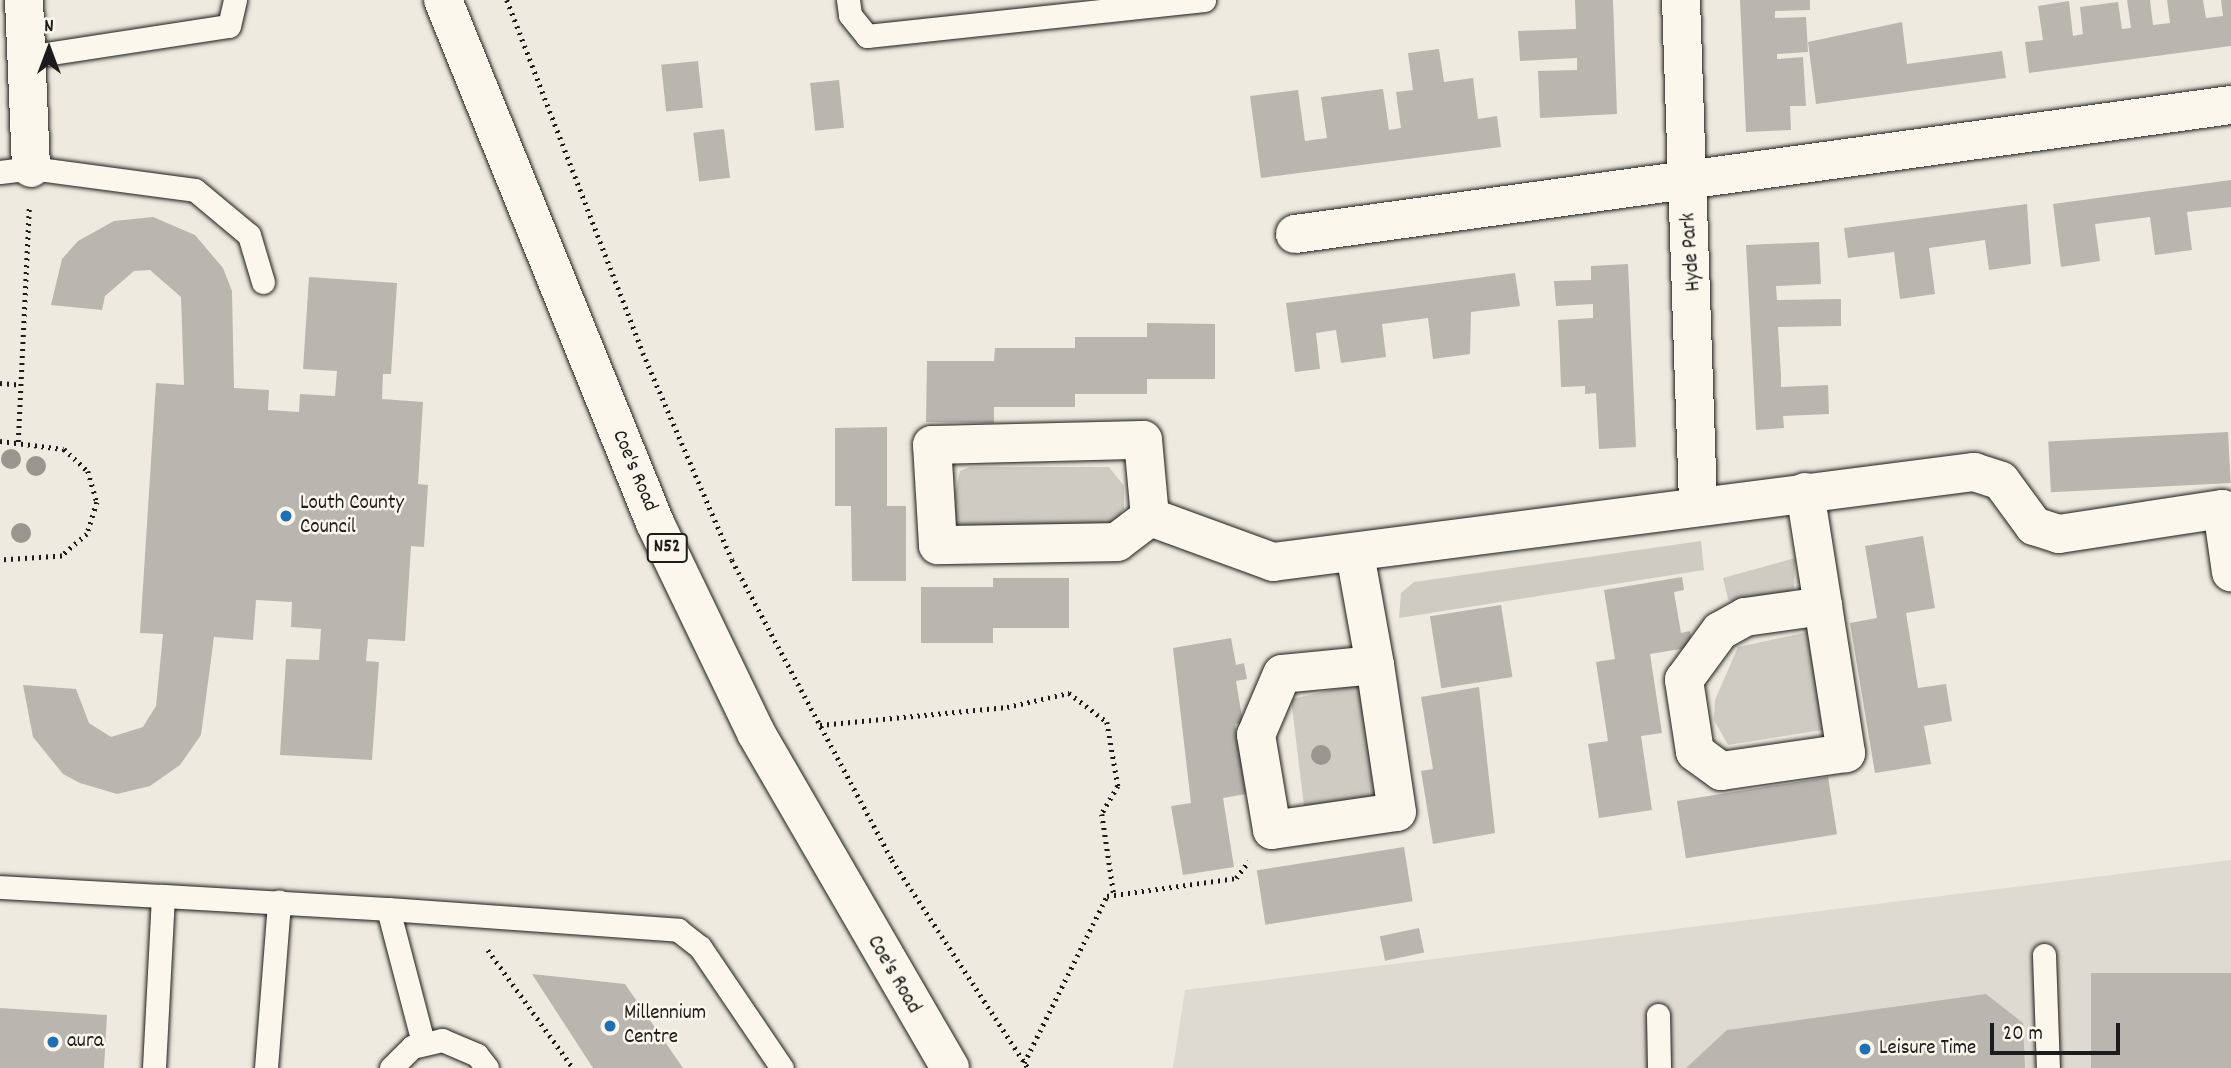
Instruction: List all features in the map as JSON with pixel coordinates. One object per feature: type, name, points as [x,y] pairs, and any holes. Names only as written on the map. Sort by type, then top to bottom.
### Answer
[{"type":"street","points":[[16,170],[26,57],[24,0]]},
{"type":"street","name":"Coe's Road","points":[[443,0],[667,547],[755,733],[950,1068]]},
{"type":"street","name":"Hyde Park","points":[[1681,0],[1698,503]]},
{"type":"street","points":[[1295,234],[2231,105]]},
{"type":"street","points":[[1143,440],[1150,517],[1117,542],[938,545],[932,445],[1143,440]]},
{"type":"street","points":[[1150,517],[1273,562],[1354,554],[1698,503],[1974,472],[2001,481],[2034,526],[2059,534],[2222,509],[2231,572]]},
{"type":"street","points":[[1805,492],[1823,606],[1846,753],[1721,771],[1695,752],[1684,680],[1720,631],[1745,617],[1823,606]]},
{"type":"street","points":[[1354,554],[1375,664],[1397,812],[1272,830],[1256,735],[1282,674],[1375,664]]},
{"type":"lane","points":[[26,57],[229,26],[235,0]]},
{"type":"lane","points":[[849,0],[850,15],[867,37],[1204,0]]},
{"type":"lane","points":[[16,170],[195,190],[248,234],[262,282]]},
{"type":"lane","points":[[0,887],[279,902],[678,930],[700,947],[782,1068]]},
{"type":"lane","points":[[154,1068],[163,896]]},
{"type":"lane","points":[[266,1068],[279,902]]},
{"type":"lane","points":[[388,909],[423,1042]]},
{"type":"lane","points":[[2044,955],[2048,1068]]},
{"type":"lane","points":[[1657,1014],[1659,1068]]},
{"type":"lane","points":[[391,1068],[423,1042],[453,1042],[487,1068]]},
{"type":"path","points":[[507,0],[706,499],[820,725],[892,860],[1026,1066]]},
{"type":"path","points":[[16,170],[21,385],[18,442]]},
{"type":"path","points":[[0,383],[21,385]]},
{"type":"path","points":[[0,441],[48,444],[77,458],[94,486],[94,518],[87,534],[62,556],[0,560]]},
{"type":"path","points":[[820,725],[1007,707],[1069,693],[1107,722],[1118,786],[1102,814],[1114,895]]},
{"type":"path","points":[[1026,1066],[1107,896],[1236,878],[1272,830]]},
{"type":"shaded area","points":[[970,467],[1109,467],[1124,486],[1124,509],[1110,528],[959,528],[949,520],[949,497],[954,496],[960,471]]},
{"type":"shaded area","points":[[1701,541],[1704,570],[1399,618],[1401,593],[1414,582]]},
{"type":"shaded area","points":[[1795,558],[1794,588],[1782,597],[1738,605],[1728,599],[1723,578]]},
{"type":"shaded area","points":[[1808,632],[1828,729],[1728,745],[1714,720],[1715,700],[1738,647]]},
{"type":"shaded area","points":[[1356,685],[1365,688],[1382,798],[1304,806],[1291,699]]},
{"type":"shaded area","points":[[2231,860],[2231,1068],[1173,1068],[1185,990]]},
{"type":"building","points":[[1575,0],[1613,0],[1617,114],[1540,118],[1538,71],[1577,70],[1577,58],[1520,61],[1518,31],[1576,29]]},
{"type":"building","points":[[1740,0],[1810,0],[1810,10],[1775,11],[1775,18],[1806,17],[1808,52],[1777,54],[1777,59],[1803,57],[1806,106],[1790,106],[1791,130],[1746,132]]},
{"type":"building","points":[[2127,0],[2150,0],[2153,25],[2170,23],[2167,0],[2203,0],[2206,18],[2223,16],[2221,0],[2231,0],[2231,46],[2029,73],[2025,42],[2043,40],[2038,6],[2069,1],[2073,36],[2083,34],[2080,7],[2118,2],[2122,29],[2131,28]]},
{"type":"building","points":[[1902,22],[1907,64],[2002,51],[2006,78],[1816,104],[1808,42]]},
{"type":"building","points":[[1439,49],[1444,82],[1473,78],[1478,119],[1497,116],[1501,147],[1261,178],[1250,96],[1298,90],[1305,141],[1327,138],[1321,97],[1383,89],[1389,130],[1401,128],[1396,92],[1413,90],[1408,53]]},
{"type":"building","points":[[698,61],[703,108],[666,112],[661,65]]},
{"type":"building","points":[[839,80],[844,128],[815,131],[810,83]]},
{"type":"building","points":[[724,129],[730,178],[699,181],[693,133]]},
{"type":"building","points":[[2231,180],[2231,207],[2187,212],[2192,250],[2155,255],[2150,217],[2095,224],[2100,261],[2061,267],[2053,204]]},
{"type":"building","points":[[2027,204],[2031,264],[1989,270],[1985,240],[1929,248],[1935,294],[1900,299],[1894,252],[1848,258],[1844,228]]},
{"type":"building","name":"Louth County Council","points":[[153,217],[195,235],[223,268],[232,291],[234,388],[269,390],[268,410],[299,412],[300,394],[335,396],[337,371],[303,369],[309,277],[397,283],[391,374],[383,374],[382,399],[423,402],[418,484],[428,485],[424,547],[411,546],[405,641],[368,639],[366,661],[379,662],[372,760],[280,755],[286,659],[319,660],[321,629],[291,627],[292,602],[256,600],[253,640],[214,637],[201,735],[180,765],[150,786],[117,794],[80,783],[63,774],[33,737],[23,685],[76,689],[89,723],[111,737],[143,727],[156,706],[163,634],[140,633],[156,383],[184,385],[181,297],[150,270],[134,271],[105,296],[102,310],[51,305],[62,259],[78,241],[114,221]]},
{"type":"building","points":[[1819,242],[1821,284],[1776,286],[1777,300],[1841,299],[1841,326],[1778,327],[1781,387],[1828,385],[1829,414],[1783,416],[1784,428],[1756,430],[1746,245]]},
{"type":"building","points":[[1628,264],[1636,447],[1599,449],[1596,393],[1585,394],[1585,386],[1561,387],[1558,320],[1593,318],[1593,304],[1556,306],[1554,281],[1591,280],[1591,266]]},
{"type":"building","points":[[1515,273],[1520,306],[1471,312],[1470,354],[1433,359],[1428,318],[1382,324],[1386,357],[1341,363],[1336,330],[1316,333],[1320,369],[1295,372],[1286,303]]},
{"type":"building","points":[[1147,323],[1215,324],[1215,379],[1147,379],[1147,394],[1075,394],[1075,407],[994,407],[994,423],[926,422],[927,361],[994,361],[995,348],[1075,348],[1075,337],[1147,337]]},
{"type":"building","points":[[887,427],[887,506],[906,506],[906,581],[852,581],[851,506],[835,506],[835,428]]},
{"type":"building","points":[[2228,432],[2231,483],[2051,492],[2048,441]]},
{"type":"building","points":[[1923,536],[1935,608],[1906,613],[1918,688],[1946,684],[1952,721],[1924,726],[1931,764],[1875,773],[1850,623],[1877,618],[1865,546]]},
{"type":"building","points":[[1682,577],[1684,590],[1674,592],[1681,633],[1690,631],[1693,647],[1650,654],[1662,733],[1641,736],[1652,810],[1599,818],[1588,744],[1608,741],[1596,662],[1615,659],[1604,590]]},
{"type":"building","points":[[993,578],[1069,578],[1069,628],[993,628],[993,643],[921,643],[921,587],[993,587]]},
{"type":"building","points":[[1501,605],[1512,677],[1441,688],[1430,616]]},
{"type":"building","points":[[1231,638],[1236,665],[1244,663],[1247,679],[1236,681],[1243,723],[1235,724],[1246,794],[1223,798],[1234,867],[1183,875],[1171,806],[1191,803],[1173,648]]},
{"type":"building","points":[[1479,687],[1495,833],[1433,844],[1421,771],[1433,769],[1421,697]]},
{"type":"building","points":[[1828,777],[1837,834],[1686,858],[1677,801]]},
{"type":"building","points":[[1404,847],[1413,901],[1265,925],[1257,870]]},
{"type":"building","points":[[1419,928],[1424,952],[1385,961],[1380,936]]},
{"type":"building","points":[[2091,973],[2231,973],[2231,1068],[2091,1068]]},
{"type":"building","name":"Millennium Centre","points":[[532,974],[625,984],[683,1068],[593,1068]]},
{"type":"building","name":"Leisure Time","points":[[1986,994],[2023,1023],[2025,1068],[1686,1068],[1727,1030]]},
{"type":"building","name":"aura","points":[[0,1008],[107,1015],[104,1068],[0,1068]]},
{"type":"place","name":"Louth County Council","points":[[286,516]]},
{"type":"place","name":"Millennium Centre","points":[[610,1026]]},
{"type":"place","name":"aura","points":[[53,1042]]},
{"type":"place","name":"Leisure Time","points":[[1865,1049]]}]
